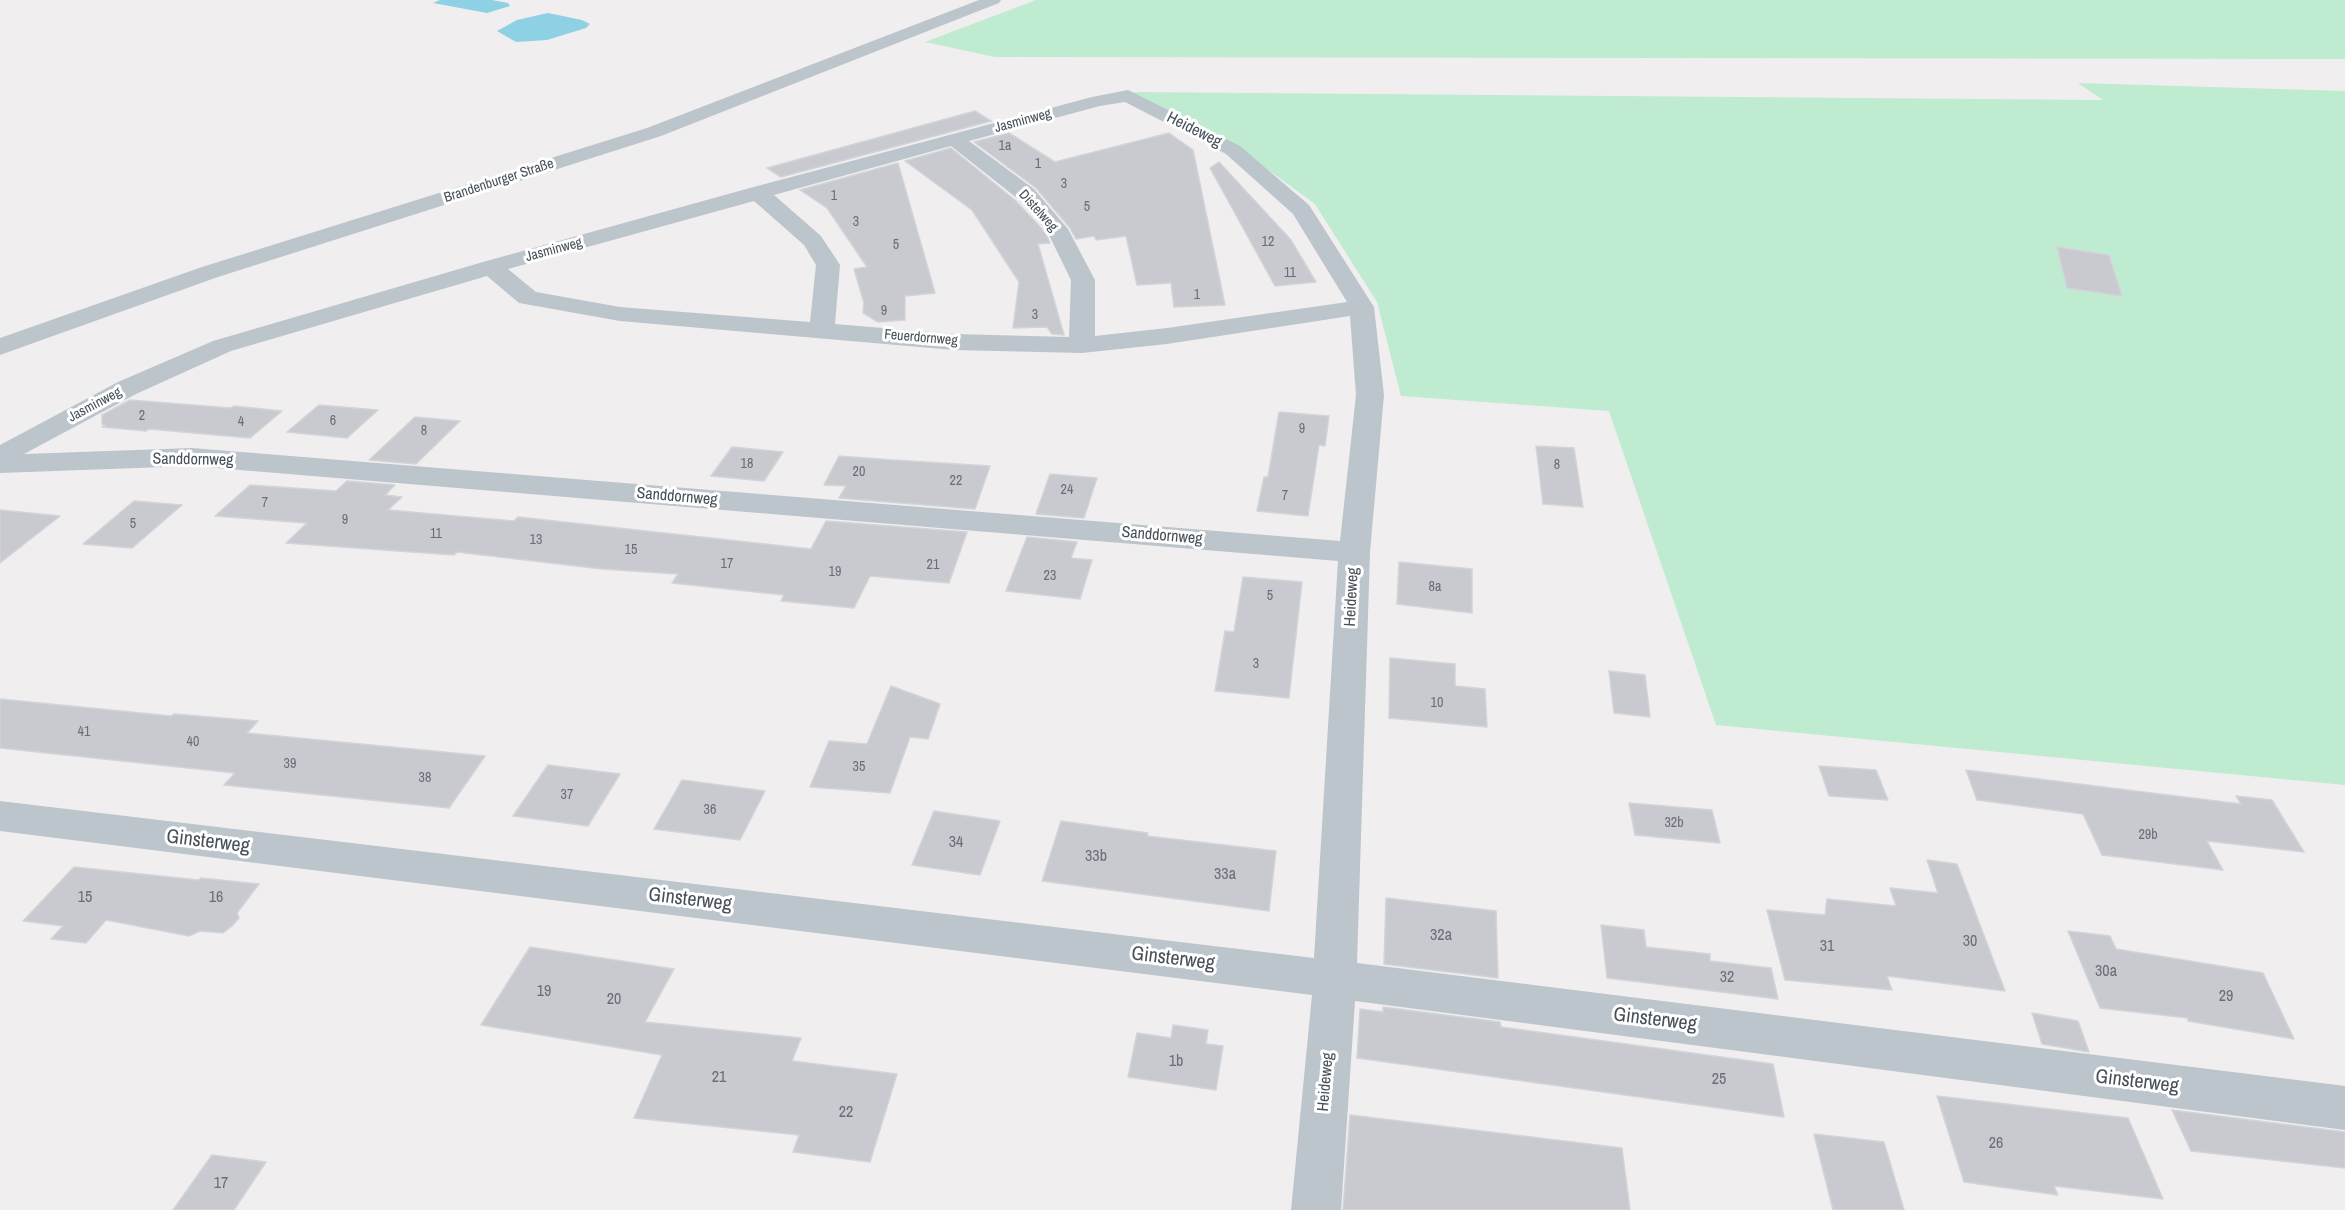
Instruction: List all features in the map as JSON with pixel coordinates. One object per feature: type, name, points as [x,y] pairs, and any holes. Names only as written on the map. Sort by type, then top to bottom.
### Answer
[{"type":"street","name":"Brandenburger Straße","points":[[0,347],[210,272],[654,132],[993,0]]},
{"type":"street","name":"Jasminweg","points":[[0,456],[127,388],[222,346],[491,267],[758,193],[954,139],[1128,96]]},
{"type":"street","name":"Heideweg","points":[[1128,96],[1233,150],[1300,210],[1362,307],[1370,395],[1354,552],[1335,979],[1316,1210]]},
{"type":"street","name":"Distelweg","points":[[954,139],[1026,194],[1057,229],[1083,280],[1082,345]]},
{"type":"street","points":[[758,193],[813,241],[828,265],[822,330]]},
{"type":"street","name":"Feuerdornweg","points":[[491,267],[528,298],[620,314],[954,342],[1082,345],[1167,336],[1362,307]]},
{"type":"street","name":"Sanddornweg","points":[[0,464],[192,457],[1354,552]]},
{"type":"street","name":"Ginsterweg","points":[[0,816],[1335,979],[2345,1108]]},
{"type":"green space","points":[[1036,0],[2345,0],[2345,59],[995,57],[925,42]]},
{"type":"green space","points":[[2078,83],[2345,91],[2345,785],[1716,725],[1609,411],[1401,396],[1377,302],[1315,204],[1233,144],[1127,92],[2103,100]]},
{"type":"water","points":[[440,0],[492,0],[508,3],[510,6],[487,13],[433,3]]},
{"type":"water","points":[[548,13],[582,20],[590,24],[586,28],[547,40],[516,42],[497,31],[517,20]]},
{"type":"building","points":[[975,111],[991,121],[781,177],[767,168]]},
{"type":"building","points":[[1009,133],[1055,162],[1169,133],[1193,150],[1225,305],[1174,307],[1171,283],[1137,285],[1126,236],[1096,240],[1094,236],[1076,239],[1070,228],[1036,188],[974,142]]},
{"type":"building","points":[[951,148],[1016,201],[1045,232],[1050,243],[1038,244],[1064,335],[1052,334],[1047,327],[1013,328],[1019,282],[972,210],[905,161]]},
{"type":"building","points":[[1219,162],[1291,240],[1316,282],[1275,286],[1210,168]]},
{"type":"building","points":[[898,163],[935,293],[905,296],[905,320],[878,322],[863,313],[864,303],[854,269],[867,267],[827,208],[800,190]]},
{"type":"building","points":[[2057,247],[2109,255],[2122,296],[2067,288]]},
{"type":"building","points":[[130,400],[282,411],[250,438],[102,427],[105,425],[102,424],[102,415]]},
{"type":"building","points":[[319,405],[378,410],[347,438],[287,432]]},
{"type":"building","points":[[1279,412],[1329,416],[1325,446],[1319,445],[1308,516],[1257,511],[1264,477],[1268,477]]},
{"type":"building","points":[[415,417],[460,421],[416,464],[369,460]]},
{"type":"building","points":[[1536,446],[1574,448],[1583,507],[1543,504]]},
{"type":"building","points":[[732,447],[783,452],[764,481],[711,476]]},
{"type":"building","points":[[839,456],[990,466],[975,509],[839,498],[846,486],[824,485]]},
{"type":"building","points":[[1050,474],[1097,478],[1084,518],[1036,514]]},
{"type":"building","points":[[347,481],[395,485],[385,495],[402,497],[388,510],[514,521],[518,517],[811,549],[826,521],[967,532],[949,583],[870,576],[854,608],[781,601],[784,595],[672,583],[678,574],[602,569],[457,552],[454,555],[286,543],[307,523],[215,516],[250,485],[336,491]]},
{"type":"building","points":[[134,501],[182,505],[132,548],[83,544]]},
{"type":"building","points":[[0,510],[60,516],[0,563]]},
{"type":"building","points":[[1027,537],[1077,542],[1071,558],[1092,560],[1080,599],[1006,591]]},
{"type":"building","points":[[1399,562],[1472,569],[1472,613],[1397,604]]},
{"type":"building","points":[[1243,577],[1302,582],[1289,698],[1215,691],[1225,631],[1234,632]]},
{"type":"building","points":[[1390,658],[1455,664],[1455,686],[1485,689],[1487,727],[1389,718]]},
{"type":"building","points":[[1609,671],[1645,675],[1650,717],[1614,713]]},
{"type":"building","points":[[891,686],[940,704],[928,739],[910,737],[890,793],[810,787],[829,741],[867,744]]},
{"type":"building","points":[[0,699],[171,716],[174,714],[258,721],[247,733],[485,756],[449,808],[224,785],[235,773],[0,748]]},
{"type":"building","points":[[548,765],[620,774],[588,826],[513,816]]},
{"type":"building","points":[[1819,766],[1876,770],[1888,800],[1829,796]]},
{"type":"building","points":[[1966,770],[2241,804],[2236,796],[2272,800],[2304,852],[2207,841],[2223,870],[2102,855],[2083,814],[1977,800]]},
{"type":"building","points":[[682,780],[765,791],[740,840],[654,829]]},
{"type":"building","points":[[1629,803],[1712,810],[1720,843],[1635,835]]},
{"type":"building","points":[[934,811],[1000,821],[980,875],[912,865]]},
{"type":"building","points":[[1061,821],[1148,833],[1147,836],[1276,851],[1269,911],[1042,881]]},
{"type":"building","points":[[1927,860],[1957,864],[2005,991],[1887,976],[1892,990],[1785,980],[1767,910],[1825,915],[1827,899],[1896,906],[1890,888],[1938,893]]},
{"type":"building","points":[[74,867],[259,884],[237,913],[239,918],[223,933],[200,931],[189,936],[106,920],[86,943],[51,939],[63,926],[23,921]]},
{"type":"building","points":[[1386,898],[1496,911],[1498,978],[1384,964]]},
{"type":"building","points":[[1601,925],[1644,930],[1646,947],[1710,954],[1710,961],[1771,968],[1778,999],[1607,978]]},
{"type":"building","points":[[2068,931],[2110,936],[2116,949],[2263,973],[2294,1039],[2188,1021],[2188,1018],[2100,1008]]},
{"type":"building","points":[[530,947],[674,969],[645,1022],[801,1038],[792,1061],[897,1074],[870,1162],[793,1152],[799,1135],[634,1118],[662,1055],[481,1025]]},
{"type":"building","points":[[1383,1007],[1500,1022],[1501,1027],[1773,1064],[1784,1117],[1357,1058],[1360,1009],[1383,1012]]},
{"type":"building","points":[[2032,1013],[2078,1021],[2089,1052],[2042,1044]]},
{"type":"building","points":[[1173,1025],[1208,1030],[1206,1044],[1223,1046],[1216,1090],[1128,1077],[1137,1033],[1171,1038]]},
{"type":"building","points":[[1937,1096],[2128,1118],[2163,1199],[2054,1186],[2058,1195],[1964,1182]]},
{"type":"building","points":[[2172,1110],[2345,1132],[2345,1168],[2191,1151]]},
{"type":"building","points":[[1350,1115],[1622,1148],[1630,1210],[1343,1210]]},
{"type":"building","points":[[1814,1134],[1884,1142],[1904,1210],[1833,1210]]},
{"type":"building","points":[[212,1155],[266,1162],[234,1210],[173,1210]]}]
